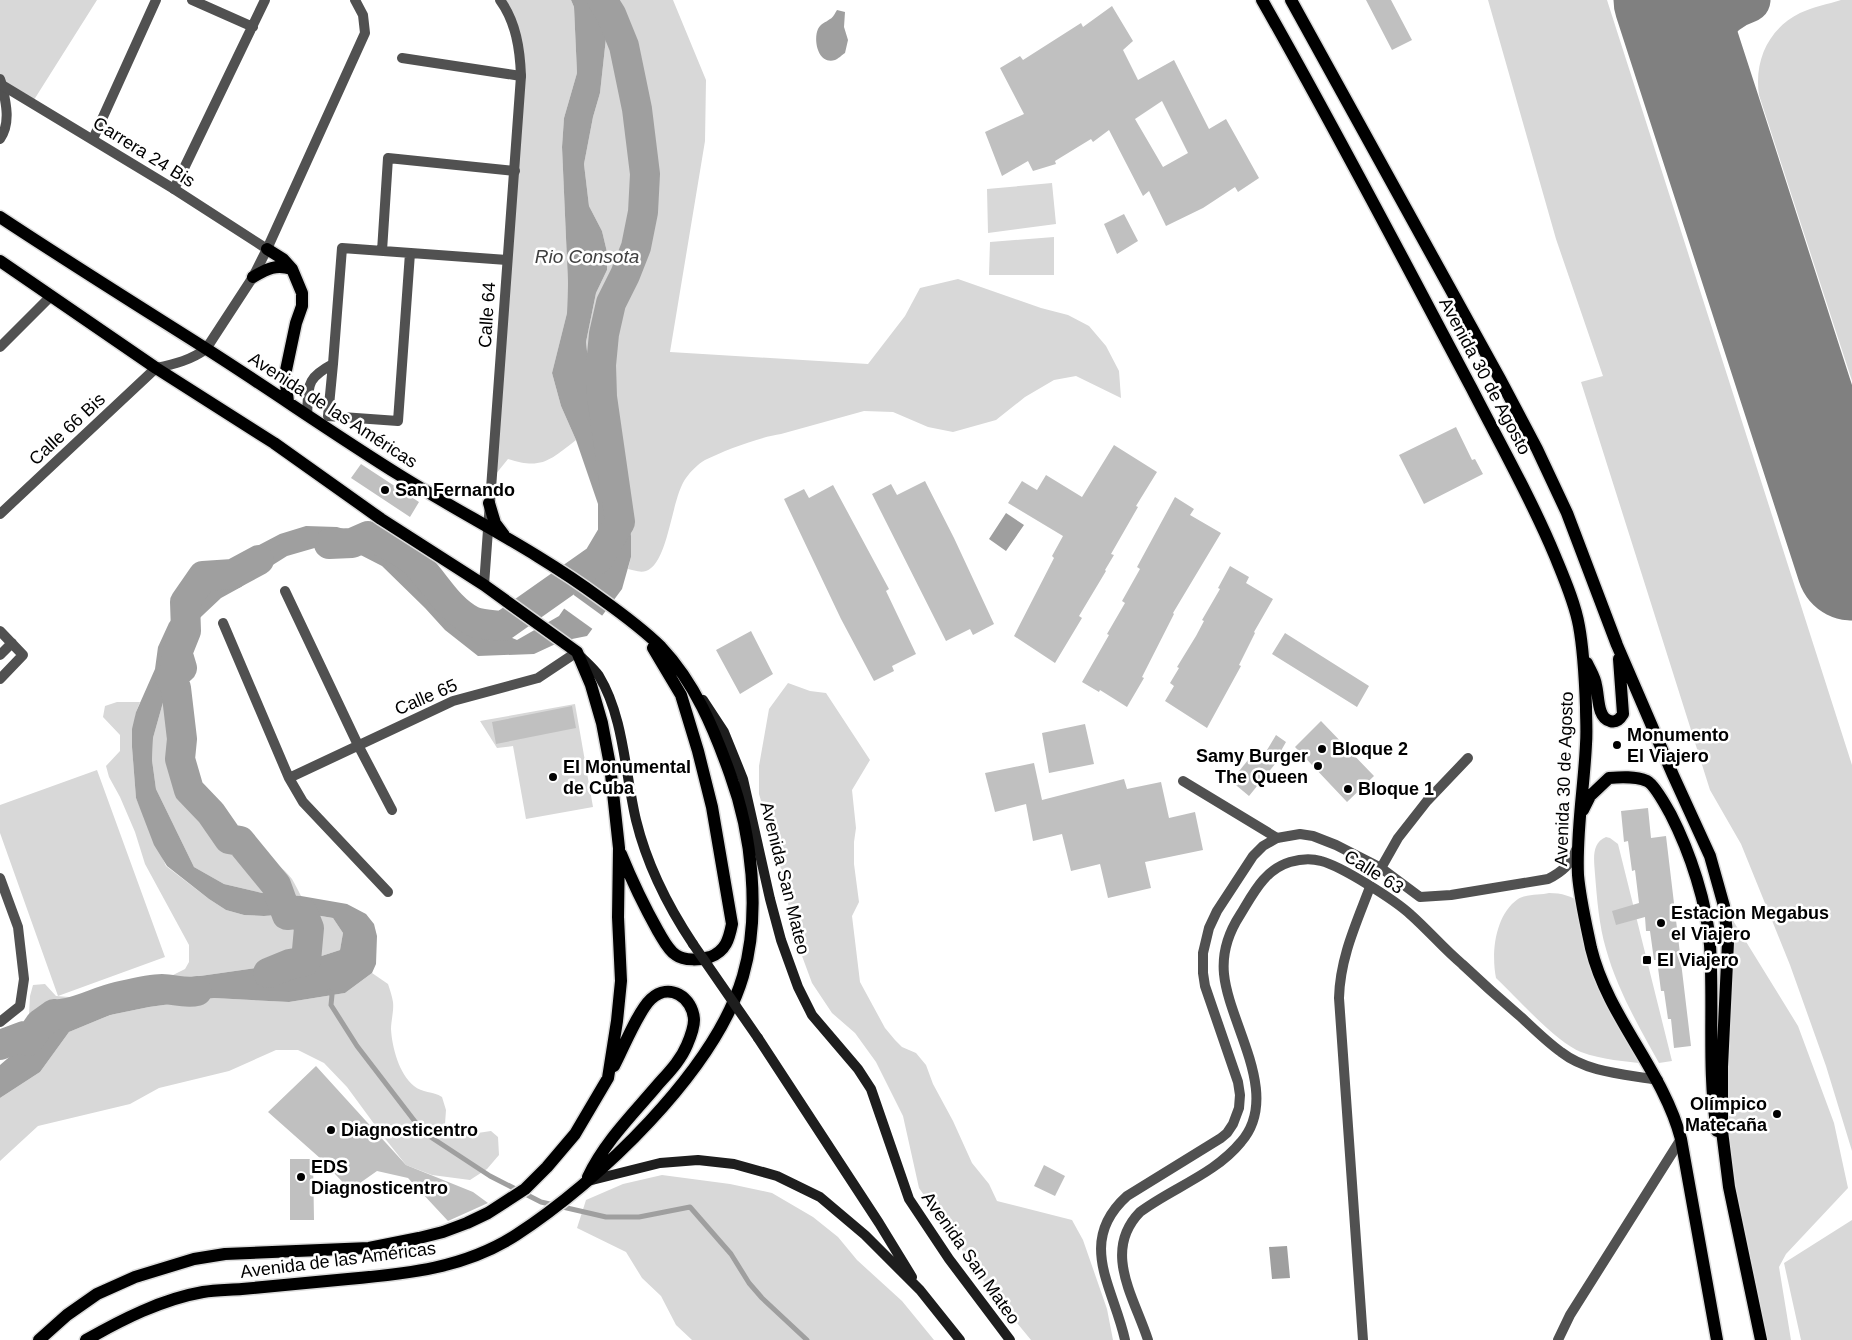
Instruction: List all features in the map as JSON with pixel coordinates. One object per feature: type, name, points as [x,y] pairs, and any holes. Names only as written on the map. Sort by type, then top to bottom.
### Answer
[{"type":"main road","name":"Avenida 30 de Agosto","points":[[1262,0],[1342,143],[1543,527],[1563,575],[1579,623],[1584,656],[1586,744],[1578,844],[1578,874],[1582,903],[1595,960],[1603,983],[1620,1020],[1658,1080],[1675,1117],[1681,1139],[1717,1340]]},
{"type":"main road","name":"Avenida 30 de Agosto","points":[[1291,0],[1537,449],[1567,513],[1617,645],[1710,856],[1724,906],[1728,942],[1722,1131],[1729,1187]]},
{"type":"main road","name":"Avenida de las Américas","points":[[0,217],[401,476],[487,528],[566,572],[644,632],[662,649],[686,677],[712,728],[739,797],[749,841],[753,885],[751,930],[744,974],[729,1013],[710,1045],[683,1082],[615,1156],[572,1195],[514,1237],[478,1256],[428,1270],[200,1293],[141,1311],[86,1340]]},
{"type":"main road","points":[[267,249],[283,259],[292,269],[302,293],[302,306],[287,359],[285,375],[288,402]]},
{"type":"main road","name":"Avenida de las Américas","points":[[0,261],[156,368],[274,444],[381,518],[484,585],[576,652],[591,685],[602,723],[610,765],[619,848],[618,917],[621,980],[618,1020],[608,1078],[575,1134],[525,1189],[488,1213],[443,1232],[369,1248],[225,1254],[194,1259],[135,1277],[97,1294],[67,1315],[39,1340]]},
{"type":"main road","points":[[252,277],[270,268],[281,266],[292,269]]},
{"type":"main road","points":[[464,514],[472,516],[479,514],[489,504]]},
{"type":"main road","points":[[489,504],[495,523],[507,539]]},
{"type":"main road","points":[[619,848],[644,906],[666,945],[677,956],[688,959],[707,958],[717,954],[725,947],[730,939],[732,924],[712,806],[698,751],[681,695],[644,632]]},
{"type":"main road","points":[[1584,656],[1596,683],[1602,717],[1607,721],[1613,722],[1623,714],[1624,708],[1617,645]]},
{"type":"main road","points":[[576,652],[598,674],[606,688],[628,768],[635,818],[648,862],[672,913],[758,1038],[880,1223],[920,1290]]},
{"type":"main road","name":"Avenida San Mateo","points":[[686,677],[720,725],[743,779],[781,940],[812,1015],[858,1069],[871,1089],[909,1199],[949,1259],[1010,1340]]},
{"type":"main road","points":[[1580,815],[1590,796],[1609,778],[1635,778],[1648,782],[1663,801],[1692,864],[1710,944],[1713,1108],[1761,1340]]},
{"type":"main road","points":[[586,1181],[596,1159],[620,1127],[676,1064],[686,1047],[694,1021],[689,1003],[684,997],[673,992],[664,993],[652,998],[644,1008],[608,1078]]},
{"type":"main road","points":[[586,1181],[660,1163],[698,1160],[734,1164],[777,1176],[820,1197],[865,1235],[920,1290],[960,1340]]},
{"type":"street","points":[[93,139],[156,0]]},
{"type":"street","points":[[192,0],[253,27]]},
{"type":"street","points":[[174,189],[265,0]]},
{"type":"street","points":[[156,368],[181,363],[195,357],[206,349],[252,277],[267,249],[365,33],[363,15],[355,0]]},
{"type":"street","name":"Calle 64","points":[[484,585],[521,76],[520,49],[508,11],[500,0]]},
{"type":"street","points":[[402,58],[521,76]]},
{"type":"street","points":[[0,139],[6,131],[7,108],[1,82]]},
{"type":"street","name":"Carrera 24 Bis","points":[[1,82],[267,249]]},
{"type":"street","points":[[382,251],[388,158],[515,170]]},
{"type":"street","points":[[410,253],[398,421],[328,416],[342,248],[507,260]]},
{"type":"street","points":[[0,347],[50,297]]},
{"type":"street","points":[[308,415],[309,384],[318,372],[333,364]]},
{"type":"street","name":"Calle 66 Bis","points":[[0,514],[156,368]]},
{"type":"street","points":[[285,591],[358,745],[392,810]]},
{"type":"street","points":[[223,623],[289,778],[302,802],[388,892]]},
{"type":"street","points":[[0,631],[23,655],[0,679]]},
{"type":"street","points":[[0,655],[12,644]]},
{"type":"street","name":"Calle 65","points":[[289,778],[453,701],[538,678],[576,652]]},
{"type":"street","points":[[1381,868],[1398,838],[1427,801],[1468,758]]},
{"type":"street","points":[[1184,781],[1278,838]]},
{"type":"street","name":"Calle 63","points":[[1125,1340],[1102,1270],[1101,1240],[1108,1219],[1119,1203],[1127,1196],[1221,1138],[1234,1124],[1239,1108],[1238,1082],[1205,986],[1203,961],[1205,942],[1210,928],[1222,904],[1253,856],[1263,846],[1278,838],[1288,835],[1313,836],[1381,868],[1420,897],[1451,895],[1548,879],[1559,873],[1572,860],[1578,844]]},
{"type":"street","name":"Calle 63","points":[[1148,1340],[1122,1264],[1121,1250],[1125,1232],[1134,1218],[1146,1207],[1228,1156],[1243,1141],[1249,1131],[1256,1108],[1254,1080],[1243,1035],[1224,973],[1227,942],[1235,923],[1266,876],[1274,869],[1291,861],[1309,859],[1330,864],[1370,887],[1409,913],[1460,963],[1562,1053],[1594,1068],[1658,1080]]},
{"type":"street","points":[[0,878],[18,926],[24,979],[20,1006],[0,1022]]},
{"type":"street","points":[[1363,1340],[1339,998],[1345,954],[1370,887]]},
{"type":"street","points":[[1558,1340],[1570,1315],[1681,1139]]},
{"type":"shaded area","points":[[0,0],[97,0],[32,103],[0,83]]},
{"type":"shaded area","points":[[500,0],[571,0],[574,7],[577,73],[564,118],[562,147],[568,283],[567,313],[552,373],[561,406],[576,440],[552,458],[538,463],[508,459],[491,480],[520,49]]},
{"type":"shaded area","points":[[602,0],[673,0],[706,80],[705,141],[670,352],[868,364],[905,316],[920,288],[958,279],[1041,308],[1068,315],[1089,326],[1106,346],[1119,371],[1121,398],[1076,376],[1054,380],[1025,397],[996,420],[953,432],[928,427],[893,412],[864,411],[743,444],[705,460],[692,470],[681,487],[665,543],[654,566],[644,572],[628,569],[631,557],[631,536],[627,496],[611,461],[593,406],[586,342],[596,293],[607,270],[607,252],[602,231],[589,206],[584,164],[593,117],[600,93],[606,38]]},
{"type":"shaded area","points":[[1488,0],[1607,0],[1852,765],[1852,1151],[1826,1066],[1790,965],[1741,844],[1710,790],[1581,382],[1603,376],[1556,239]]},
{"type":"shaded area","points":[[1841,0],[1852,0],[1852,381],[1759,95],[1758,82],[1761,58],[1779,28],[1800,13]]},
{"type":"shaded area","points":[[1052,183],[1056,224],[988,233],[987,189]]},
{"type":"shaded area","points":[[1054,237],[1054,275],[989,275],[990,242]]},
{"type":"shaded area","points":[[176,656],[179,658],[186,676],[185,692],[179,720],[182,739],[169,752],[173,776],[182,797],[196,816],[214,832],[246,843],[275,862],[292,879],[301,896],[262,893],[224,884],[194,867],[156,789],[152,760],[153,738]]},
{"type":"shaded area","points":[[788,683],[810,691],[826,693],[870,760],[852,790],[856,828],[854,864],[859,902],[852,916],[860,982],[885,1028],[902,1047],[916,1053],[926,1065],[933,1084],[953,1121],[972,1163],[989,1184],[997,1201],[1072,1220],[1083,1240],[1107,1309],[1113,1340],[1031,1340],[990,1290],[919,1188],[903,1116],[876,1062],[855,1033],[832,1013],[812,983],[795,937],[781,869],[759,794],[759,766],[769,709]]},
{"type":"shaded area","points":[[117,702],[140,702],[136,712],[132,747],[136,798],[166,866],[226,910],[244,915],[264,916],[303,913],[333,918],[343,933],[340,950],[306,961],[193,977],[162,989],[115,998],[59,1014],[40,1024],[28,1041],[20,1038],[17,1030],[29,1016],[30,996],[33,985],[45,984],[56,996],[83,998],[173,975],[185,969],[189,962],[189,945],[145,864],[135,832],[109,777],[106,766],[120,751],[120,735],[103,717],[105,706]]},
{"type":"shaded area","name":"El Monumental de Cuba","points":[[575,704],[593,807],[526,819],[513,746],[497,748],[480,721]]},
{"type":"shaded area","points":[[97,770],[165,957],[58,996],[0,833],[0,805]]},
{"type":"shaded area","points":[[1606,837],[1618,844],[1672,1061],[1659,1063],[1622,993],[1606,949],[1599,912],[1594,852],[1598,843]]},
{"type":"shaded area","points":[[1549,893],[1566,895],[1582,903],[1592,952],[1647,1064],[1597,1057],[1571,1047],[1549,1030],[1496,978],[1494,957],[1496,935],[1504,915],[1510,906],[1521,897]]},
{"type":"shaded area","name":"Olímpico Matecaña","points":[[1724,906],[1798,1026],[1834,1123],[1848,1188],[1786,1254],[1779,1267],[1791,1340],[1761,1340],[1729,1187]]},
{"type":"shaded area","points":[[372,973],[388,984],[393,1002],[391,1029],[393,1044],[397,1060],[404,1075],[417,1088],[442,1097],[446,1110],[445,1124],[451,1133],[471,1134],[491,1131],[498,1137],[499,1155],[487,1169],[470,1180],[432,1175],[406,1165],[347,1087],[324,1063],[298,1050],[276,1050],[229,1071],[159,1088],[130,1104],[38,1126],[0,1161],[0,1098],[40,1072],[69,1032],[110,1015],[149,1007],[214,998],[289,1002],[345,993]]},
{"type":"shaded area","points":[[662,1175],[730,1184],[772,1193],[813,1217],[838,1237],[857,1260],[902,1301],[934,1340],[692,1340],[676,1325],[661,1296],[642,1278],[626,1252],[577,1228],[586,1200],[623,1184]]},
{"type":"shaded area","points":[[1852,1220],[1852,1340],[1801,1340],[1784,1263]]},
{"type":"water","name":"Rio Consota","points":[[571,0],[602,0],[604,2],[606,38],[600,93],[593,117],[584,164],[589,206],[602,231],[607,252],[607,270],[596,293],[586,342],[593,406],[611,461],[627,496],[631,557],[622,589],[587,636],[562,641],[534,654],[478,656],[445,630],[382,566],[345,547],[325,545],[287,556],[221,598],[186,631],[176,656],[153,738],[152,760],[156,789],[194,867],[224,884],[262,893],[301,896],[347,904],[366,914],[374,924],[377,936],[376,964],[372,973],[345,993],[289,1002],[214,998],[149,1007],[110,1015],[69,1032],[40,1072],[0,1098],[0,1065],[28,1041],[40,1024],[59,1014],[115,998],[162,989],[193,977],[306,961],[340,950],[343,933],[333,918],[303,913],[264,916],[244,915],[226,910],[167,866],[154,845],[136,798],[132,729],[136,712],[155,669],[158,647],[169,623],[185,602],[259,545],[280,534],[306,526],[337,527],[380,541],[425,574],[445,600],[473,622],[517,640],[559,616],[598,559],[598,504],[576,440],[561,406],[552,373],[567,313],[568,283],[562,147],[564,118],[577,73],[574,7]]},
{"type":"water","points":[[837,10],[845,12],[844,27],[848,40],[845,53],[829,61],[824,59],[818,50],[816,39],[820,25],[832,18]]},
{"type":"water","points":[[1006,513],[1024,525],[1006,551],[989,539]]},
{"type":"water","points":[[1287,1246],[1290,1278],[1272,1279],[1269,1247]]},
{"type":"pier","points":[[571,593],[604,617],[594,630],[562,607]]},
{"type":"building","points":[[1366,0],[1391,0],[1412,40],[1392,50]]},
{"type":"building","points":[[1112,6],[1133,41],[1123,50],[1138,80],[1174,60],[1209,129],[1226,119],[1259,178],[1238,192],[1235,187],[1203,208],[1166,226],[1149,191],[1143,196],[1109,130],[1093,142],[1091,139],[1055,161],[1056,164],[1033,171],[1028,161],[1002,176],[985,132],[1024,114],[1000,68],[1020,56],[1023,60],[1081,23],[1083,27]],"holes":[[[1162,101],[1188,153],[1163,167],[1135,119]]]},
{"type":"building","points":[[1124,214],[1138,241],[1117,254],[1104,224]]},
{"type":"building","points":[[1456,427],[1472,460],[1475,459],[1483,474],[1424,504],[1399,455]]},
{"type":"building","points":[[1114,445],[1157,472],[1136,506],[1138,507],[1111,554],[1114,555],[1106,571],[1079,616],[1082,618],[1055,663],[1014,636],[1054,558],[1052,556],[1063,536],[1008,503],[1022,481],[1037,490],[1046,475],[1082,497]]},
{"type":"building","name":"San Fernando","points":[[361,464],[419,502],[410,517],[351,478]]},
{"type":"building","points":[[925,481],[994,624],[973,635],[970,629],[946,641],[872,494],[891,484],[897,495]]},
{"type":"building","points":[[833,485],[889,589],[886,591],[916,654],[892,666],[894,671],[874,681],[841,619],[784,499],[804,489],[809,498]]},
{"type":"building","points":[[1175,497],[1194,509],[1190,515],[1221,533],[1173,613],[1142,677],[1144,678],[1127,707],[1100,690],[1099,692],[1082,682],[1109,635],[1107,634],[1125,603],[1122,601],[1140,569],[1137,567]]},
{"type":"building","points":[[1230,566],[1249,577],[1246,583],[1273,599],[1254,632],[1239,665],[1241,666],[1207,728],[1165,701],[1174,686],[1170,683],[1179,668],[1177,667],[1204,621],[1202,620],[1220,589],[1218,588]]},
{"type":"building","points":[[751,631],[773,674],[740,694],[716,650]]},
{"type":"building","points":[[1285,633],[1369,686],[1357,707],[1272,654]]},
{"type":"building","points":[[572,706],[576,728],[496,744],[492,722]]},
{"type":"building","points":[[1321,721],[1374,776],[1347,802],[1295,747]]},
{"type":"building","points":[[1085,724],[1094,764],[1049,773],[1042,733]]},
{"type":"building","points":[[1276,735],[1286,742],[1275,764],[1249,796],[1231,781],[1257,749],[1264,755]]},
{"type":"building","points":[[1034,763],[1042,800],[1124,779],[1127,789],[1161,782],[1169,818],[1195,812],[1203,850],[1145,862],[1151,888],[1108,898],[1100,864],[1071,871],[1062,834],[1033,841],[1026,804],[995,812],[985,773]]},
{"type":"building","name":"Estacion Megabus el Viajero","points":[[1648,808],[1651,838],[1666,836],[1691,1046],[1674,1048],[1671,1019],[1668,1019],[1664,991],[1661,991],[1657,960],[1654,960],[1650,931],[1646,931],[1645,917],[1616,925],[1612,911],[1639,903],[1635,870],[1632,871],[1628,841],[1624,842],[1621,811]]},
{"type":"building","name":"Diagnosticentro","points":[[316,1066],[406,1165],[473,1192],[488,1203],[448,1221],[408,1178],[377,1171],[350,1190],[321,1159],[268,1112]]},
{"type":"building","name":"EDS Diagnosticentro","points":[[290,1159],[313,1159],[314,1220],[290,1220]]},
{"type":"building","points":[[1044,1165],[1065,1176],[1055,1196],[1034,1186]]},
{"type":"waterway","points":[[329,544],[352,543],[368,536],[387,544],[415,562],[445,598],[462,614],[475,622],[503,626],[598,559],[620,522],[602,397],[601,365],[604,334],[611,303],[636,247],[643,212],[645,174],[637,109],[624,46],[611,14],[602,0]]},
{"type":"waterway","points":[[259,560],[233,574],[203,576],[185,602],[186,631],[176,656],[179,658],[182,668],[170,677],[176,688],[182,739],[180,759],[189,790],[211,813],[229,839],[240,841],[276,885],[287,915],[303,913],[309,928],[306,961],[290,964],[268,973]]},
{"type":"waterway","points":[[0,1045],[24,1036],[28,1041],[40,1024],[54,1014],[69,1013],[110,999],[145,991],[162,989],[188,992],[197,991]]},
{"type":"waterway","points":[[329,991],[332,995],[331,1005],[357,1046],[423,1132],[490,1176],[541,1202],[606,1217],[639,1217],[690,1207],[731,1254],[749,1283],[762,1298],[807,1340]]},
{"type":"taxiway","points":[[1696,86],[1698,58],[1707,33],[1724,13],[1748,0]]},
{"type":"runway","points":[[1669,0],[1852,565]]},
{"type":"place","name":"San Fernando","points":[[385,490]]},
{"type":"place","name":"Monumento El Viajero","points":[[1617,745]]},
{"type":"place","name":"Bloque 2","points":[[1322,749]]},
{"type":"place","name":"Samy Burger The Queen","points":[[1318,766]]},
{"type":"place","name":"El Monumental de Cuba","points":[[553,777]]},
{"type":"place","name":"Bloque 1","points":[[1348,789]]},
{"type":"place","name":"Estacion Megabus el Viajero","points":[[1661,923]]},
{"type":"place","name":"El Viajero","points":[[1647,960]]},
{"type":"place","name":"Olímpico Matecaña","points":[[1777,1114]]},
{"type":"place","name":"Diagnosticentro","points":[[331,1130]]},
{"type":"place","name":"EDS Diagnosticentro","points":[[301,1177]]}]
